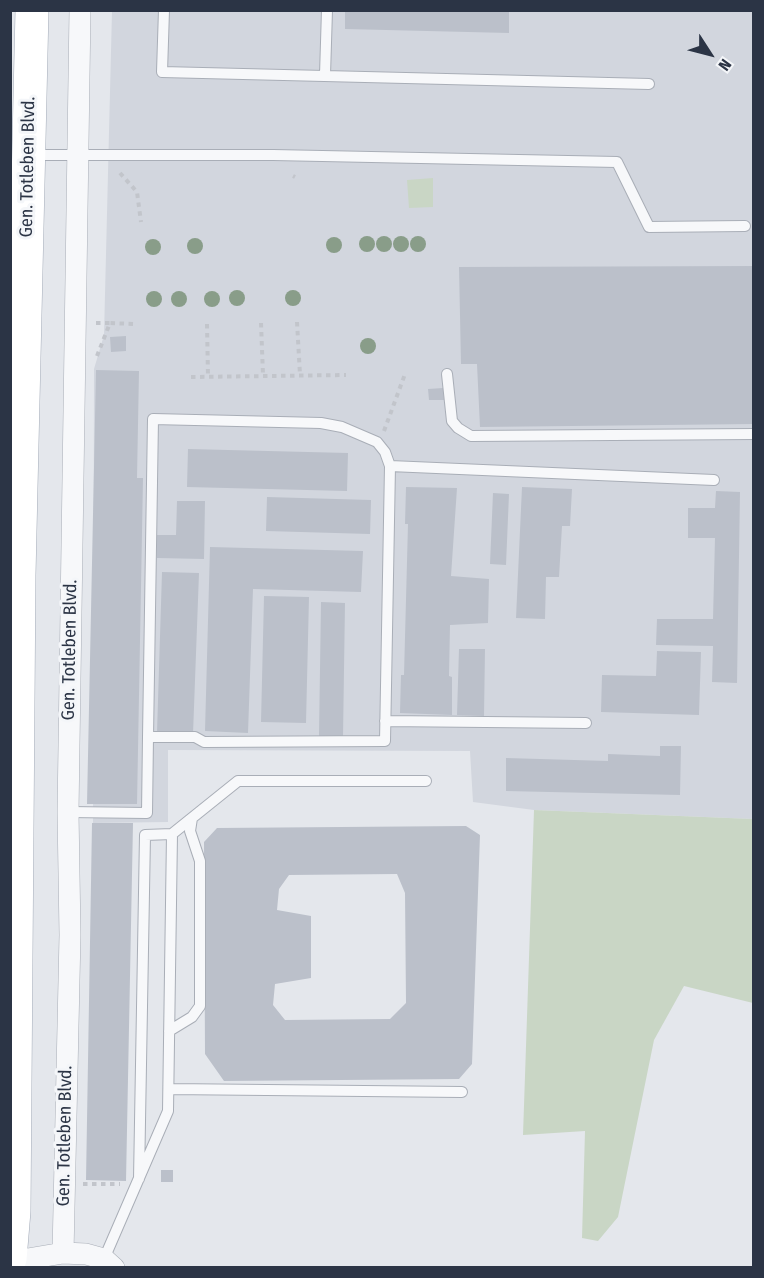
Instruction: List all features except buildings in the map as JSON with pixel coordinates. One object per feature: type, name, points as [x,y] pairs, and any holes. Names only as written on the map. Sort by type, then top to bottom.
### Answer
[{"type":"main road","name":"Gen. Totleben Blvd.","points":[[10,1260],[14,1211],[19,575],[32,10]]},
{"type":"street","name":"Gen. Totleben Blvd.","points":[[63,1253],[70,935],[68,812],[80,10]]},
{"type":"street","points":[[10,1260],[63,1253],[87,1254],[109,1263]]},
{"type":"lane","points":[[164,10],[162,72],[649,84]]},
{"type":"lane","points":[[326,75],[327,10]]},
{"type":"lane","points":[[28,155],[273,155],[617,162],[649,226],[745,226]]},
{"type":"lane","points":[[447,374],[452,421],[471,436],[753,434]]},
{"type":"lane","points":[[68,812],[147,813],[148,737],[153,419],[321,423],[342,427],[377,442],[385,452],[390,466],[385,741],[204,742],[195,737],[148,737]]},
{"type":"lane","points":[[390,466],[714,480]]},
{"type":"lane","points":[[385,721],[586,723]]},
{"type":"lane","points":[[138,1182],[144,835],[172,834],[238,781],[426,781]]},
{"type":"lane","points":[[169,1031],[192,1017],[200,1006],[200,861],[190,831],[192,818]]},
{"type":"lane","points":[[109,1263],[138,1182],[168,1110],[172,834]]},
{"type":"lane","points":[[169,1089],[462,1092]]},
{"type":"path","points":[[120,173],[137,192],[141,222]]},
{"type":"path","points":[[297,322],[300,375]]},
{"type":"path","points":[[93,323],[134,324]]},
{"type":"path","points":[[95,359],[110,323]]},
{"type":"path","points":[[261,323],[263,375]]},
{"type":"path","points":[[207,324],[208,377]]},
{"type":"path","points":[[377,442],[388,426],[405,374]]},
{"type":"path","points":[[191,377],[346,375]]},
{"type":"path","points":[[82,1184],[138,1182]]},
{"type":"shaded area","points":[[112,11],[753,11],[753,819],[534,810],[473,802],[470,751],[168,750],[168,822],[93,823],[94,369],[104,335]]},
{"type":"green space","points":[[433,178],[433,207],[409,208],[407,180]]},
{"type":"green space","points":[[534,810],[753,819],[753,1003],[684,986],[654,1040],[618,1217],[598,1241],[582,1238],[585,1131],[523,1135]]}]
